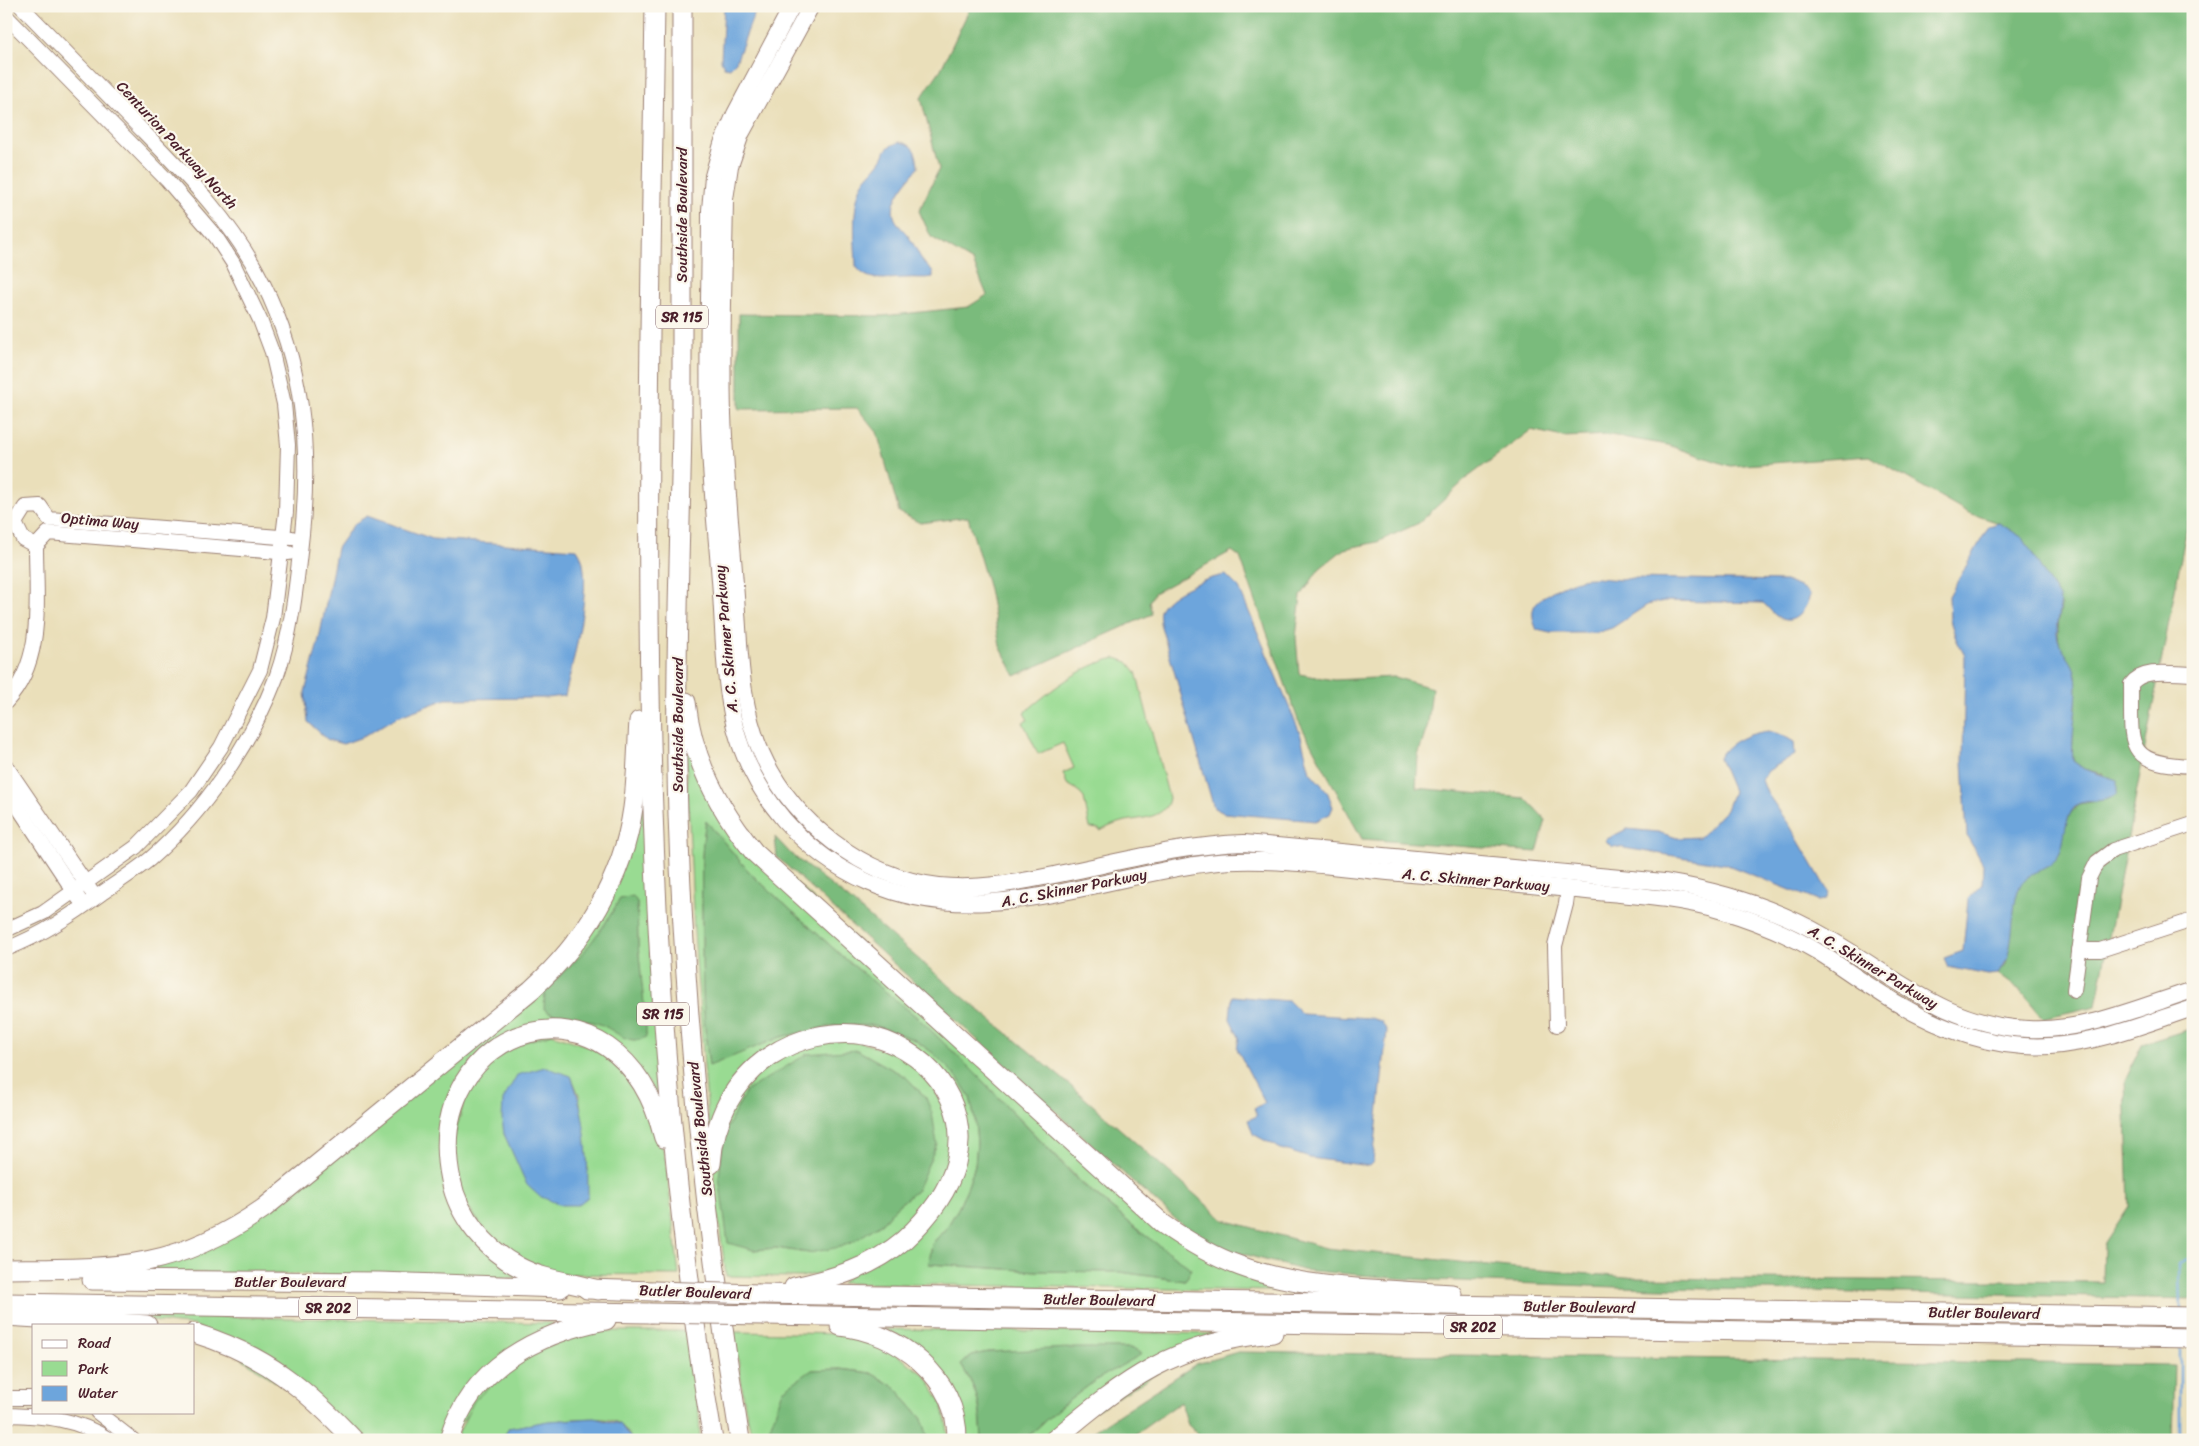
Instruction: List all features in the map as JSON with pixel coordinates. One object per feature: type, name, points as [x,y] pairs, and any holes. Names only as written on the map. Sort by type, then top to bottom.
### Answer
[{"type":"highway","name":"Southside Boulevard","points":[[655,6],[648,585],[652,802],[657,927],[669,1100],[684,1234],[713,1440]]},
{"type":"highway","name":"Southside Boulevard","points":[[682,6],[683,222],[677,743],[681,877],[693,1063],[710,1230],[740,1440]]},
{"type":"highway","points":[[6,1269],[79,1269],[138,1264],[172,1256],[218,1238],[271,1203],[531,990],[556,966],[584,932],[600,905],[614,876],[627,836],[635,790],[648,585]]},
{"type":"highway","points":[[679,627],[687,710],[694,743],[715,794],[742,837],[767,865],[1156,1217],[1178,1234],[1209,1253],[1240,1267],[1265,1274],[1328,1284],[1452,1294],[1504,1306]]},
{"type":"highway","points":[[598,1290],[532,1273],[506,1259],[476,1231],[456,1198],[449,1173],[447,1147],[454,1109],[463,1086],[477,1065],[504,1043],[532,1032],[563,1030],[594,1038],[622,1057],[645,1087],[658,1115],[667,1149],[684,1234]]},
{"type":"highway","points":[[710,1230],[711,1167],[715,1131],[720,1116],[735,1090],[765,1060],[779,1050],[808,1039],[840,1034],[857,1034],[886,1041],[914,1054],[937,1075],[953,1103],[959,1134],[956,1164],[950,1181],[934,1208],[903,1240],[875,1260],[857,1269],[820,1282],[759,1294]]},
{"type":"highway","name":"Butler Boulevard","points":[[6,1279],[379,1282],[759,1294],[2193,1317]]},
{"type":"highway","name":"Butler Boulevard","points":[[6,1303],[2193,1338]]},
{"type":"highway","points":[[449,1440],[459,1414],[474,1391],[502,1363],[527,1346],[553,1334],[582,1325],[650,1313]]},
{"type":"highway","points":[[6,1316],[130,1324]]},
{"type":"highway","points":[[800,1316],[834,1326],[873,1332],[911,1353],[934,1376],[948,1398],[954,1416],[957,1440]]},
{"type":"highway","points":[[1054,1440],[1098,1403],[1130,1380],[1188,1351],[1242,1337],[1384,1325]]},
{"type":"highway","points":[[195,1333],[246,1353],[280,1372],[320,1404],[354,1440]]},
{"type":"highway","points":[[728,1363],[749,1440]]},
{"type":"highway","points":[[701,1364],[704,1440]]},
{"type":"main road","name":"A. C. Skinner Parkway","points":[[792,6],[728,129],[716,161],[711,193],[709,428],[728,684],[736,732],[746,759],[773,806],[795,832],[820,854],[863,880],[894,893],[926,901],[961,904],[994,903],[1192,865],[1243,860],[1664,898],[1698,904],[1745,918],[1792,938],[1822,954],[1877,992],[1952,1031],[1984,1041],[2017,1046],[2067,1044],[2099,1038],[2193,1008]]},
{"type":"main road","name":"A. C. Skinner Parkway","points":[[811,6],[741,134],[730,166],[725,199],[724,434],[742,676],[749,716],[762,753],[776,779],[794,804],[830,840],[858,858],[889,873],[935,885],[971,887],[1004,885],[1194,848],[1244,844],[1631,878],[1714,892],[1761,906],[1794,920],[1838,944],[1932,1003],[1962,1017],[1994,1025],[2028,1029],[2077,1026],[2193,990]]},
{"type":"main road","points":[[746,759],[762,753]]},
{"type":"street","name":"Centurion Parkway North","points":[[6,949],[52,928],[147,861],[164,846],[205,802],[236,756],[276,675],[290,621],[300,554],[306,482],[306,444],[301,401],[288,347],[267,292],[248,255],[212,204],[21,6]]},
{"type":"street","name":"Centurion Parkway North","points":[[6,16],[198,215],[216,237],[233,263],[251,300],[272,352],[284,404],[288,445],[288,481],[284,537],[273,618],[260,670],[221,747],[191,791],[152,834],[136,848],[43,913],[6,930]]},
{"type":"street","points":[[251,300],[267,292]]},
{"type":"street","points":[[6,702],[26,670],[36,636],[36,546],[23,539],[15,523],[25,507],[40,506],[49,526],[301,539]]},
{"type":"street","name":"Optima Way","points":[[36,546],[49,526],[300,554]]},
{"type":"street","points":[[2193,674],[2140,675],[2131,684],[2132,740],[2140,754],[2145,758],[2169,765],[2193,766]]},
{"type":"street","points":[[6,766],[81,888],[84,907]]},
{"type":"street","points":[[6,789],[81,888],[96,898]]},
{"type":"street","points":[[2074,990],[2089,878],[2097,862],[2113,850],[2193,824]]},
{"type":"street","points":[[1557,1025],[1555,946],[1565,910],[1568,889]]},
{"type":"street","points":[[2079,950],[2100,950],[2193,920]]},
{"type":"street","points":[[6,1398],[32,1398]]},
{"type":"street","points":[[100,1414],[133,1440]]},
{"type":"street","points":[[6,1415],[66,1419],[88,1427],[110,1440]]},
{"type":"green space","points":[[971,6],[2193,6],[2193,516],[2188,521],[2096,1006],[2043,1018],[2021,991],[1998,974],[2006,964],[2016,895],[2021,881],[2034,872],[2050,865],[2070,814],[2079,804],[2107,799],[2103,774],[2084,769],[2073,761],[2072,750],[2077,680],[2075,671],[2063,654],[2060,645],[2058,628],[2061,605],[1999,523],[1969,513],[1869,456],[1730,466],[1668,445],[1610,435],[1563,437],[1531,430],[1467,478],[1419,523],[1377,542],[1344,549],[1319,569],[1301,596],[1296,637],[1299,674],[1334,680],[1394,677],[1432,688],[1428,724],[1418,756],[1416,788],[1525,798],[1546,820],[1537,852],[1362,839],[1298,720],[1240,557],[1232,551],[1154,593],[1149,602],[1152,614],[1015,676],[1000,646],[989,589],[968,517],[920,523],[899,512],[877,432],[857,408],[739,409],[739,314],[883,316],[968,307],[987,295],[973,262],[931,237],[919,211],[939,169],[921,98],[941,69]]},
{"type":"green space","points":[[1116,658],[1128,662],[1136,672],[1169,798],[1167,805],[1156,814],[1118,823],[1100,831],[1099,829],[1090,828],[1084,798],[1076,789],[1067,784],[1063,773],[1074,768],[1063,743],[1038,754],[1023,722],[1028,720],[1024,713],[1067,680],[1091,666]]},
{"type":"green space","points":[[685,734],[721,812],[1168,1232],[1328,1292],[841,1283],[950,1189],[953,1092],[874,1033],[773,1048],[709,1132],[694,932]],"holes":[[[706,821],[751,874],[843,957],[918,1018],[974,1072],[1082,1183],[1143,1234],[1191,1269],[1185,1281],[1120,1272],[1037,1271],[929,1264],[932,1244],[947,1227],[959,1207],[968,1186],[975,1165],[977,1143],[970,1097],[958,1078],[933,1053],[915,1040],[874,1025],[832,1025],[781,1037],[709,1065],[702,951],[702,867]]]},
{"type":"green space","points":[[642,769],[649,941],[661,1104],[649,1083],[569,1027],[471,1062],[444,1181],[527,1278],[143,1272],[144,1269],[168,1263],[359,1136],[595,921]],"holes":[[[620,899],[637,902],[638,945],[646,1037],[589,1020],[558,1016],[545,990],[578,960],[605,924]]]},
{"type":"green space","points":[[706,821],[751,874],[843,957],[918,1018],[974,1072],[1081,1183],[1143,1234],[1192,1269],[1185,1281],[1120,1272],[1037,1271],[929,1264],[932,1244],[947,1227],[959,1207],[968,1186],[975,1166],[977,1143],[970,1097],[958,1078],[933,1053],[915,1040],[874,1025],[832,1026],[781,1037],[709,1066],[704,1009],[702,951],[702,867]]},
{"type":"green space","points":[[775,837],[791,854],[846,897],[1064,1080],[1224,1220],[1326,1248],[1517,1268],[1639,1278],[2103,1282],[2104,1244],[2129,1206],[2125,1080],[2142,1044],[2193,1028],[2193,1299],[1615,1287],[1408,1279],[1302,1270],[1217,1247],[1188,1230],[1120,1170],[777,857]]},
{"type":"green space","points":[[633,896],[637,902],[638,945],[646,1024],[646,1037],[640,1040],[628,1039],[600,1024],[564,1017],[544,1009],[545,990],[583,953],[605,924],[620,899]]},
{"type":"green space","points":[[552,1034],[614,1055],[658,1127],[666,1162],[679,1275],[558,1274],[521,1262],[492,1240],[462,1198],[452,1145],[468,1088],[504,1048]],"holes":[[[571,1076],[579,1095],[588,1169],[515,1156],[504,1134]]]},
{"type":"green space","points":[[847,1038],[916,1060],[954,1123],[945,1182],[906,1233],[844,1268],[801,1277],[726,1276],[715,1193],[716,1151],[734,1100],[779,1053]],"holes":[[[857,1050],[906,1077],[926,1098],[917,1190],[896,1207],[882,1223],[809,1253],[776,1248],[753,1250],[746,1091],[761,1083]]]},
{"type":"green space","points":[[857,1050],[906,1077],[926,1098],[932,1113],[937,1144],[917,1190],[896,1207],[882,1223],[853,1242],[840,1247],[809,1253],[776,1248],[753,1250],[728,1243],[719,1177],[724,1134],[746,1091],[807,1054]]},
{"type":"green space","points":[[130,1315],[553,1324],[523,1345],[447,1440],[359,1440],[195,1324],[178,1324],[130,1318]]},
{"type":"green space","points":[[884,1329],[1221,1334],[1048,1440],[1024,1440],[1059,1408],[1096,1380],[1141,1353],[1130,1348],[989,1352],[972,1355],[961,1365],[972,1384],[978,1400],[982,1440],[965,1440],[920,1351],[907,1339]]},
{"type":"green space","points":[[592,1331],[687,1331],[699,1413],[700,1440],[632,1440],[620,1424],[611,1420],[583,1418],[509,1428],[502,1440],[455,1440],[474,1401],[522,1355]]},
{"type":"green space","points":[[734,1332],[846,1334],[875,1339],[925,1375],[942,1403],[950,1440],[929,1440],[922,1419],[896,1388],[871,1373],[840,1369],[812,1370],[769,1430],[774,1440],[753,1440],[745,1407]]},
{"type":"green space","points":[[1070,1348],[1130,1348],[1142,1354],[1096,1380],[1059,1408],[1024,1440],[982,1440],[978,1401],[972,1384],[961,1365],[972,1355],[989,1352]]},
{"type":"green space","points":[[1238,1352],[2174,1365],[2172,1440],[1204,1440],[1188,1425],[1181,1402],[1127,1440],[1080,1440],[1196,1364]]},
{"type":"green space","points":[[840,1369],[871,1373],[896,1388],[922,1419],[929,1440],[774,1440],[769,1430],[783,1390],[812,1370]]},
{"type":"water","points":[[724,6],[757,6],[736,62],[730,68],[724,67],[721,60]]},
{"type":"water","points":[[900,142],[909,145],[914,150],[918,168],[896,199],[893,212],[896,222],[909,237],[919,256],[933,272],[933,277],[878,279],[866,275],[856,266],[854,224],[856,204],[862,184],[882,159],[887,149]]},
{"type":"water","points":[[367,516],[433,539],[577,549],[583,561],[585,578],[584,598],[577,642],[565,696],[546,698],[446,699],[397,717],[365,736],[343,744],[328,740],[308,722],[305,692],[319,639],[337,548],[354,524]]},
{"type":"water","points":[[1999,523],[2023,538],[2059,598],[2058,639],[2073,666],[2077,680],[2072,750],[2073,761],[2084,769],[2117,780],[2117,793],[2100,801],[2080,803],[2072,811],[2057,858],[2046,867],[2029,876],[2020,886],[2015,904],[2008,956],[1998,974],[1988,975],[1948,967],[1944,958],[1963,951],[1968,899],[1982,884],[1983,864],[1967,836],[1963,761],[1965,656],[1956,639],[1950,620],[1949,596],[1989,526]]},
{"type":"water","points":[[1226,575],[1239,588],[1300,733],[1310,772],[1327,791],[1333,807],[1330,814],[1315,821],[1224,813],[1214,808],[1160,623],[1160,611],[1170,598],[1188,587]]},
{"type":"water","points":[[1585,578],[1621,580],[1632,578],[1786,581],[1804,589],[1810,595],[1803,611],[1789,620],[1776,616],[1763,603],[1664,601],[1647,605],[1612,628],[1596,633],[1550,633],[1537,630],[1533,619],[1533,610],[1541,598],[1562,586],[1576,581]]},
{"type":"water","points":[[1769,731],[1782,735],[1794,742],[1795,754],[1768,771],[1762,780],[1767,793],[1790,826],[1829,893],[1826,900],[1818,901],[1725,864],[1611,846],[1605,840],[1627,829],[1658,832],[1677,838],[1700,837],[1726,810],[1733,791],[1719,758],[1728,747],[1740,739]]},
{"type":"water","points":[[1232,996],[1289,1001],[1302,1014],[1370,1018],[1381,1021],[1387,1031],[1373,1162],[1369,1166],[1310,1158],[1281,1149],[1253,1134],[1248,1120],[1257,1116],[1254,1108],[1265,1103],[1237,1049],[1239,1037],[1230,1019]]},
{"type":"water","points":[[545,1067],[571,1076],[580,1105],[587,1151],[588,1197],[578,1205],[561,1205],[539,1196],[527,1185],[504,1134],[502,1119],[503,1100],[517,1075]]},
{"type":"water","points":[[594,1418],[620,1424],[632,1440],[502,1440],[509,1428],[548,1421]]},
{"type":"waterway","points":[[2180,1311],[2179,1265],[2193,1256]]},
{"type":"waterway","points":[[2180,1344],[2180,1440]]}]
